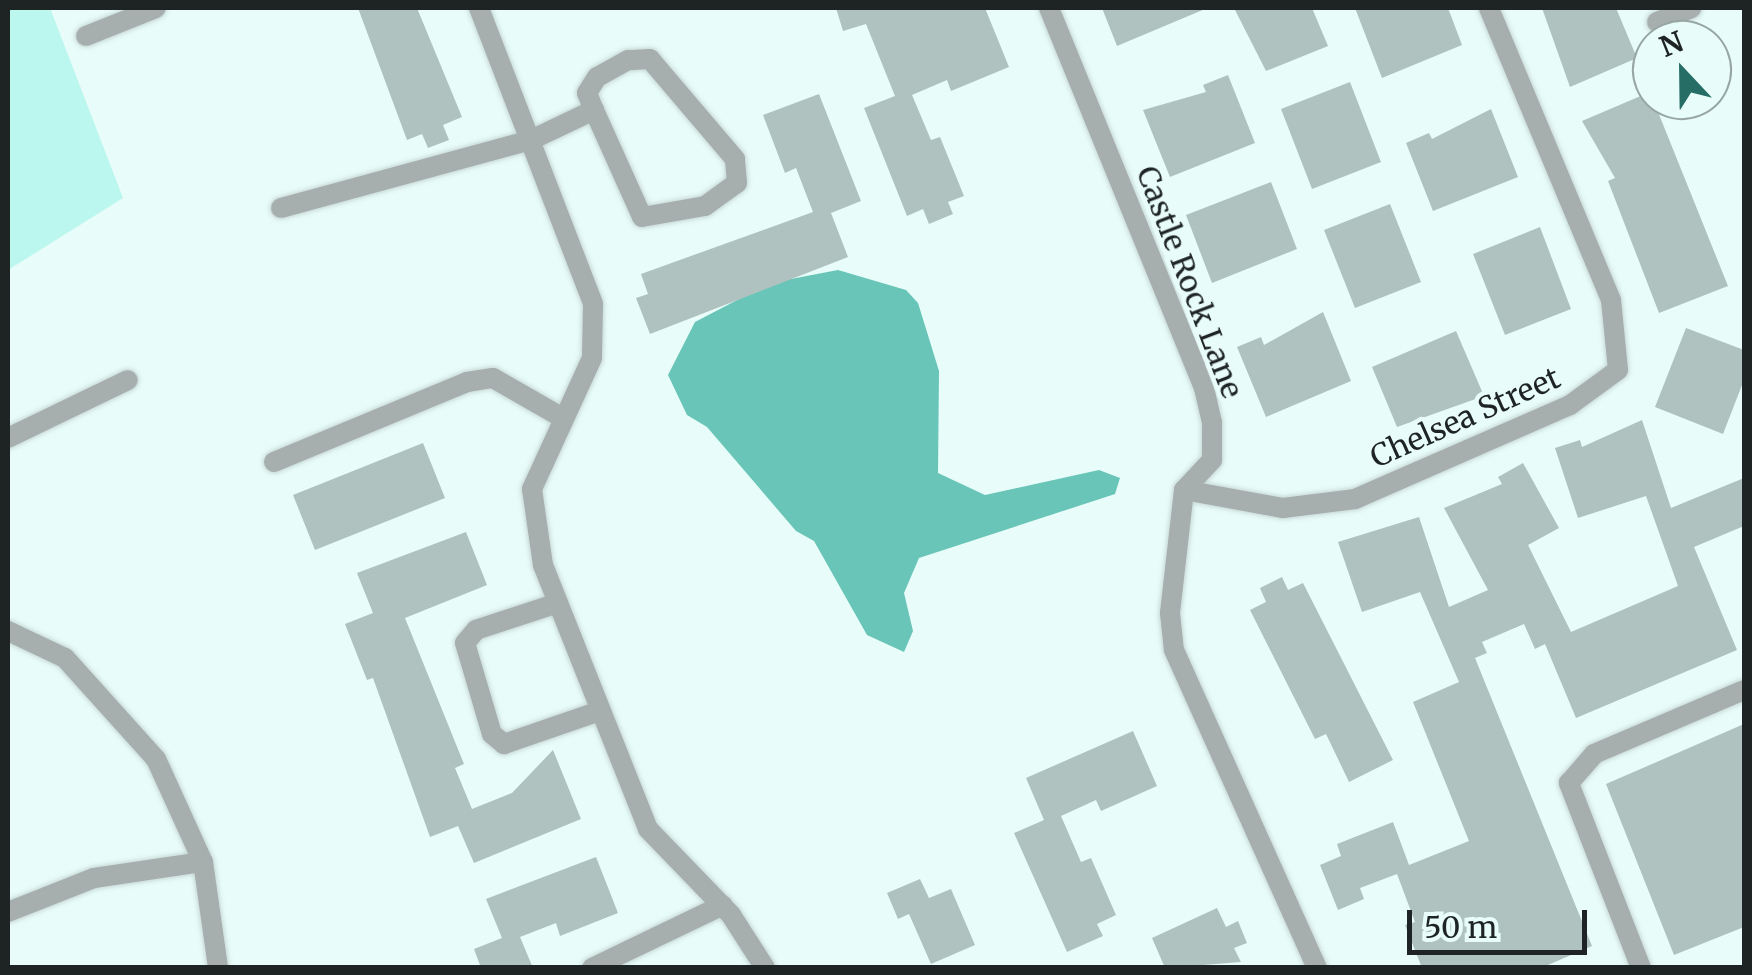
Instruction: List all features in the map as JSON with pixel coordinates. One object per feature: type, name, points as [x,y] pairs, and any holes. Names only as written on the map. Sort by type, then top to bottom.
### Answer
[{"type":"street","points":[[86,36],[156,8]]},
{"type":"street","points":[[479,8],[593,304],[592,358],[561,417],[532,488],[536,538],[648,829],[723,906],[765,968]]},
{"type":"street","name":"Castle Rock Lane","points":[[1049,8],[1204,388],[1212,460],[1184,490],[1170,612],[1174,650],[1317,968]]},
{"type":"street","name":"Chelsea Street","points":[[1184,490],[1284,508],[1356,499],[1570,406],[1618,370],[1610,300],[1489,8]]},
{"type":"street","points":[[1662,20],[1691,8]]},
{"type":"street","points":[[650,59],[735,158],[737,183],[704,206],[642,216],[594,110],[587,93],[597,77],[628,60],[650,59]]},
{"type":"street","points":[[281,208],[531,140],[594,110]]},
{"type":"street","points":[[274,462],[466,382],[492,378],[561,417]]},
{"type":"street","points":[[8,438],[128,380]]},
{"type":"street","points":[[558,603],[476,630],[465,643],[492,734],[504,744],[600,711]]},
{"type":"street","points":[[8,631],[65,658],[105,696],[156,759],[203,862],[218,968]]},
{"type":"street","points":[[1640,968],[1569,783],[1594,754],[1744,690]]},
{"type":"street","points":[[8,912],[94,878],[203,862]]},
{"type":"street","points":[[592,968],[723,906]]},
{"type":"shaded area","points":[[8,8],[50,8],[123,198],[8,270]]},
{"type":"shaded area","points":[[838,270],[906,290],[918,303],[939,371],[938,473],[985,495],[1099,470],[1120,478],[1115,494],[919,558],[904,593],[913,631],[904,652],[867,635],[814,541],[796,531],[707,427],[687,415],[668,375],[695,322],[770,283]]},
{"type":"building","points":[[358,8],[417,8],[462,117],[443,125],[449,140],[428,148],[422,134],[407,140]]},
{"type":"building","points":[[836,8],[985,8],[1009,67],[951,91],[947,80],[912,95],[931,140],[940,137],[964,196],[948,202],[953,214],[929,224],[923,209],[907,216],[864,108],[895,96],[866,24],[843,31]]},
{"type":"building","points":[[1102,8],[1205,8],[1205,9],[1117,46]]},
{"type":"building","points":[[1234,8],[1312,8],[1328,46],[1266,71]]},
{"type":"building","points":[[1355,8],[1448,8],[1462,45],[1382,78]]},
{"type":"building","points":[[1542,8],[1616,8],[1632,46],[1632,60],[1570,87]]},
{"type":"building","points":[[1228,75],[1255,143],[1170,177],[1143,110],[1206,92],[1203,85]]},
{"type":"building","points":[[1350,82],[1381,162],[1312,189],[1281,109]]},
{"type":"building","points":[[819,94],[861,201],[831,213],[848,257],[650,334],[636,298],[648,294],[641,274],[813,212],[796,168],[785,173],[763,115]]},
{"type":"building","points":[[1632,100],[1632,120],[1661,120],[1728,286],[1659,313],[1608,181],[1615,178],[1582,121]]},
{"type":"building","points":[[1491,109],[1518,177],[1433,211],[1406,143],[1429,133],[1432,139]]},
{"type":"building","points":[[1271,182],[1297,249],[1212,283],[1186,215]]},
{"type":"building","points":[[1390,204],[1421,282],[1355,308],[1324,230]]},
{"type":"building","points":[[1540,227],[1571,309],[1505,335],[1473,254]]},
{"type":"building","points":[[1323,312],[1351,381],[1266,417],[1237,347],[1261,337],[1264,345]]},
{"type":"building","points":[[1686,328],[1744,350],[1744,380],[1723,434],[1655,407]]},
{"type":"building","points":[[1456,331],[1484,396],[1397,427],[1372,367]]},
{"type":"building","points":[[1642,420],[1671,508],[1744,478],[1744,526],[1694,547],[1737,650],[1576,718],[1545,644],[1535,649],[1524,624],[1482,642],[1487,653],[1475,658],[1592,946],[1541,968],[1422,968],[1405,925],[1415,922],[1397,874],[1360,888],[1364,899],[1338,910],[1320,865],[1341,856],[1337,844],[1393,822],[1409,865],[1469,841],[1413,702],[1459,682],[1420,592],[1362,612],[1338,542],[1419,517],[1449,607],[1488,590],[1444,508],[1502,484],[1498,477],[1523,463],[1559,528],[1528,545],[1571,632],[1678,586],[1646,496],[1578,518],[1555,448],[1580,440],[1582,447]]},
{"type":"building","points":[[423,443],[445,498],[315,550],[293,495]]},
{"type":"building","points":[[466,532],[487,585],[405,618],[464,764],[455,768],[472,809],[512,793],[553,750],[581,819],[474,863],[458,826],[430,837],[373,678],[367,680],[345,624],[373,613],[357,573]]},
{"type":"building","points":[[1282,577],[1288,590],[1303,583],[1393,760],[1349,782],[1326,734],[1315,739],[1250,610],[1266,602],[1260,588]]},
{"type":"building","points":[[1744,724],[1744,927],[1674,955],[1606,784]]},
{"type":"building","points":[[1133,731],[1157,786],[1101,811],[1096,800],[1061,816],[1081,862],[1091,858],[1116,915],[1097,924],[1103,936],[1067,952],[1014,833],[1044,820],[1026,778]]},
{"type":"building","points":[[596,857],[618,913],[560,936],[556,923],[520,937],[533,968],[481,968],[474,949],[502,938],[486,899]]},
{"type":"building","points":[[920,879],[929,898],[951,889],[975,945],[931,964],[909,914],[898,919],[887,893]]},
{"type":"building","points":[[1217,908],[1226,927],[1238,921],[1247,943],[1234,948],[1241,962],[1165,968],[1152,938]]}]
